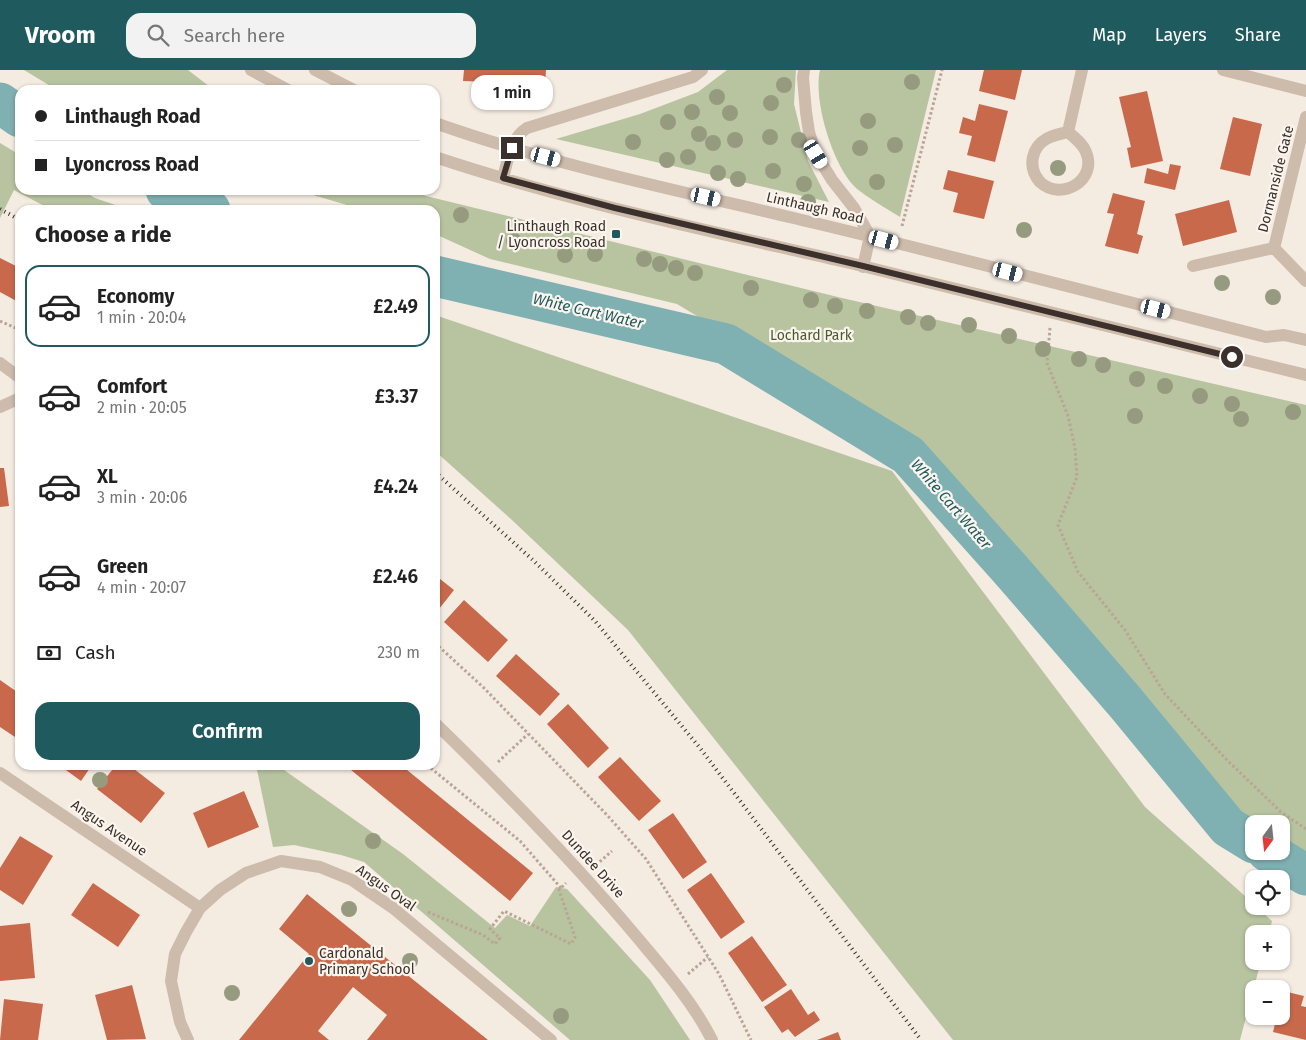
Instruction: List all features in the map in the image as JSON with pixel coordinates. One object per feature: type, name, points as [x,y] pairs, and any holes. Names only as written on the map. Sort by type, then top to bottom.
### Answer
[{"type":"street","points":[[251,70],[279,85]]},
{"type":"street","points":[[315,70],[344,85]]},
{"type":"street","points":[[503,178],[518,134],[527,128],[693,77],[702,70]]},
{"type":"street","points":[[804,70],[806,112],[809,132],[816,154],[832,180],[854,208],[870,236],[863,266]]},
{"type":"street","points":[[1068,132],[1082,70]]},
{"type":"street","points":[[1223,70],[1306,91]]},
{"type":"street","name":"Dormanside Gate","points":[[1274,248],[1306,117]]},
{"type":"street","name":"Linthaugh Road","points":[[440,125],[512,148],[632,180],[870,236],[1266,337],[1284,335],[1306,340]]},
{"type":"street","points":[[1068,132],[1086,152],[1088,169],[1084,178],[1070,189],[1053,190],[1038,179],[1033,170],[1032,161],[1040,144],[1047,138],[1068,132]]},
{"type":"street","points":[[440,159],[503,178],[615,208],[863,266],[1306,375]]},
{"type":"street","name":"Dormanside Gate","points":[[1193,266],[1274,248]]},
{"type":"street","name":"Dormanside Gate","points":[[1274,248],[1306,281]]},
{"type":"street","points":[[0,363],[15,374]]},
{"type":"street","points":[[0,407],[15,400]]},
{"type":"street","name":"Dundee Drive","points":[[440,728],[493,779],[578,869],[676,985],[712,1040]]},
{"type":"street","name":"Angus Avenue","points":[[0,773],[200,908]]},
{"type":"street","name":"Angus Oval","points":[[188,1040],[180,1022],[172,981],[175,954],[200,908],[220,890],[246,873],[281,862],[320,867],[352,880],[389,905],[551,1040]]},
{"type":"path","points":[[903,222],[942,70]]},
{"type":"path","points":[[0,321],[15,328]]},
{"type":"path","points":[[1049,330],[1048,363],[1068,416],[1075,448],[1076,477],[1058,525],[1078,572],[1125,630],[1165,694],[1227,760],[1281,812],[1306,828]]},
{"type":"path","points":[[440,647],[483,687],[646,858],[719,974],[751,1040]]},
{"type":"path","points":[[512,748],[528,734]]},
{"type":"path","points":[[433,770],[520,841],[561,888]]},
{"type":"path","points":[[425,911],[482,935],[495,944],[500,938],[490,930],[504,911],[571,944],[575,937],[559,890],[578,869]]},
{"type":"path","points":[[697,965],[708,957]]},
{"type":"green space","points":[[24,70],[188,70],[208,85],[49,85]]},
{"type":"green space","points":[[727,70],[796,70],[794,104],[808,161],[829,202],[556,139],[640,114],[698,92]]},
{"type":"green space","points":[[820,70],[936,70],[900,217],[857,189],[845,175],[831,146],[822,114],[819,97]]},
{"type":"green space","points":[[0,143],[15,152],[15,191],[0,218]]},
{"type":"green space","points":[[24,195],[90,195],[115,205],[42,205]]},
{"type":"green space","name":"Lochard Park","points":[[313,195],[424,195],[842,298],[1306,405],[1306,866],[1290,858],[1290,815],[1245,815],[1245,827],[907,442],[677,304],[490,259],[440,236],[440,205],[347,205]]},
{"type":"green space","points":[[440,317],[892,471],[1145,807],[1245,896],[1245,915],[1266,915],[1272,921],[1271,925],[1245,925],[1245,970],[1259,970],[1256,980],[1245,980],[1245,1021],[1240,1040],[953,1040],[628,630],[512,520],[440,455]]},
{"type":"green space","points":[[257,770],[284,770],[403,854],[495,928],[507,915],[530,926],[556,887],[567,889],[650,980],[690,1040],[570,1040],[364,862],[294,845],[273,847]]},
{"type":"building","points":[[464,70],[546,70],[545,84],[463,81]]},
{"type":"building","points":[[984,70],[1022,70],[1015,100],[979,91]]},
{"type":"building","points":[[1147,91],[1163,161],[1131,168],[1127,148],[1131,147],[1119,97]]},
{"type":"building","points":[[979,104],[1008,111],[995,162],[967,155],[972,136],[959,133],[963,117],[975,121]]},
{"type":"building","points":[[1233,117],[1262,124],[1250,176],[1220,169]]},
{"type":"building","points":[[1170,164],[1181,166],[1175,190],[1144,183],[1147,168],[1168,174]]},
{"type":"building","points":[[948,170],[994,181],[984,219],[953,212],[958,193],[943,189]]},
{"type":"building","points":[[1113,193],[1145,201],[1137,234],[1143,236],[1138,254],[1105,246],[1114,214],[1107,213]]},
{"type":"building","points":[[1229,200],[1237,232],[1183,246],[1175,214]]},
{"type":"building","points":[[0,258],[15,266],[15,300],[0,292]]},
{"type":"building","points":[[0,468],[4,468],[9,506],[0,507]]},
{"type":"building","points":[[440,579],[454,590],[440,608]]},
{"type":"building","points":[[464,600],[508,640],[488,662],[444,622]]},
{"type":"building","points":[[516,654],[560,694],[540,716],[496,676]]},
{"type":"building","points":[[0,680],[15,690],[15,737],[0,727]]},
{"type":"building","points":[[568,704],[609,748],[588,768],[547,724]]},
{"type":"building","points":[[620,757],[661,801],[639,821],[598,777]]},
{"type":"building","points":[[66,770],[89,770],[81,781]]},
{"type":"building","points":[[112,770],[135,770],[165,793],[141,823],[97,789]]},
{"type":"building","points":[[351,770],[407,770],[533,873],[510,901]]},
{"type":"building","points":[[244,791],[259,827],[208,848],[193,813]]},
{"type":"building","points":[[673,813],[707,862],[683,879],[648,830]]},
{"type":"building","points":[[20,836],[53,856],[23,905],[0,890],[0,868]]},
{"type":"building","points":[[711,873],[745,922],[721,939],[687,890]]},
{"type":"building","points":[[93,883],[140,915],[118,947],[71,915]]},
{"type":"building","points":[[307,894],[488,1040],[367,1040],[387,1015],[353,987],[318,1031],[329,1040],[239,1040],[309,954],[279,929]]},
{"type":"building","points":[[30,923],[35,978],[0,981],[0,926]]},
{"type":"building","points":[[752,936],[787,985],[762,1002],[728,953]]},
{"type":"building","points":[[132,985],[146,1039],[107,1040],[95,995]]},
{"type":"building","points":[[791,989],[808,1015],[814,1011],[820,1020],[795,1037],[788,1029],[782,1033],[764,1007]]},
{"type":"building","points":[[1290,993],[1304,996],[1301,1006],[1306,1007],[1306,1040],[1273,1032],[1275,1025],[1290,1025]]},
{"type":"building","points":[[4,999],[43,1004],[38,1040],[0,1040]]},
{"type":"building","points":[[838,1032],[841,1040],[817,1040]]},
{"type":"waterway","name":"White Cart Water","points":[[0,103],[15,114]]},
{"type":"waterway","name":"White Cart Water","points":[[177,195],[199,205]]},
{"type":"waterway","name":"White Cart Water","points":[[440,277],[726,344],[908,455],[1125,702],[1228,827],[1245,837]]},
{"type":"waterway","name":"White Cart Water","points":[[1282,860],[1306,875]]},
{"type":"railway","points":[[0,209],[15,217]]},
{"type":"railway","points":[[440,476],[534,561],[595,621],[700,748],[921,1040]]},
{"type":"place","name":"Linthaugh Road / Lyoncross Road","points":[[616,234]]},
{"type":"place","name":"Cardonald Primary School","points":[[309,961]]},
{"type":"route","points":[[512,148],[503,178],[615,208],[863,266],[1232,357]]}]
